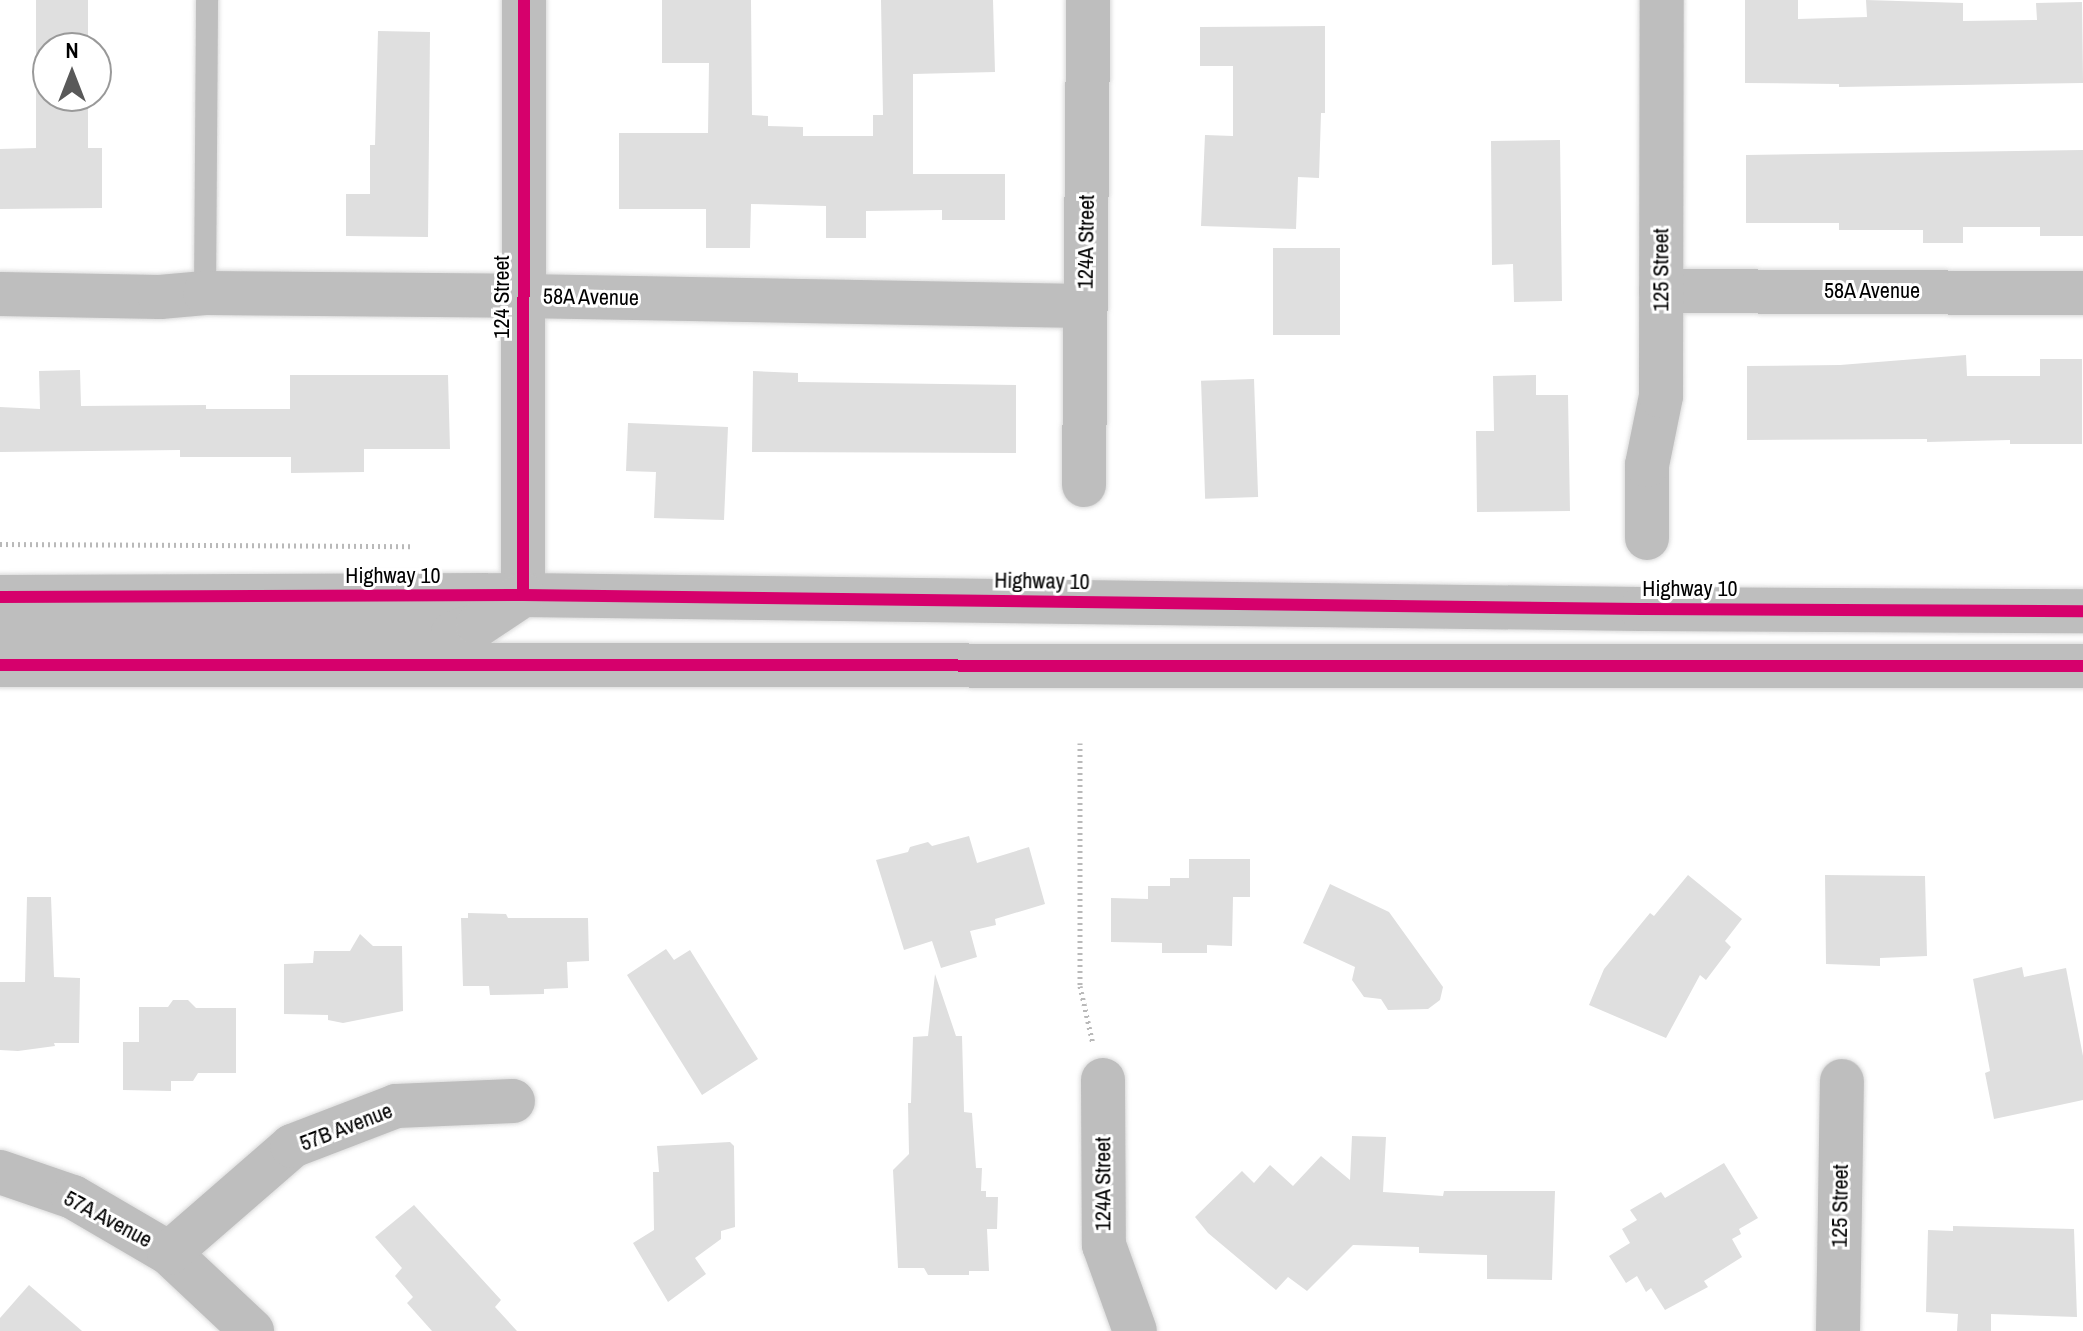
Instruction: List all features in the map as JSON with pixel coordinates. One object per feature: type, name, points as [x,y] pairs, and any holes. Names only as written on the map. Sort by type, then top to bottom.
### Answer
[{"type":"main road","name":"124 Street","points":[[523,595],[524,0]]},
{"type":"main road","name":"124A Street","points":[[1084,485],[1088,0]]},
{"type":"main road","name":"125 Street","points":[[1647,538],[1647,465],[1661,396],[1662,0]]},
{"type":"main road","name":"58A Avenue","points":[[1661,291],[2083,293]]},
{"type":"main road","name":"58A Avenue","points":[[0,294],[522,296],[1085,306]]},
{"type":"main road","name":"Highway 10","points":[[0,597],[523,595],[2083,611]]},
{"type":"main road","points":[[0,633],[453,633],[478,625],[523,595]]},
{"type":"main road","points":[[0,665],[2083,666]]},
{"type":"main road","name":"124A Street","points":[[1103,1080],[1104,1245],[1135,1331]]},
{"type":"main road","name":"125 Street","points":[[1838,1331],[1842,1081]]},
{"type":"main road","name":"57B Avenue","points":[[169,1253],[292,1146],[396,1106],[513,1101]]},
{"type":"main road","name":"57A Avenue","points":[[0,1172],[73,1197],[169,1253]]},
{"type":"main road","points":[[169,1253],[252,1331]]},
{"type":"lane","points":[[205,293],[207,0]]},
{"type":"path","points":[[0,544],[411,546]]},
{"type":"path","points":[[1080,743],[1080,986],[1103,1080]]},
{"type":"building","points":[[36,0],[88,0],[88,32],[36,32]]},
{"type":"building","points":[[662,0],[751,0],[752,115],[768,116],[768,126],[803,127],[803,136],[873,136],[873,115],[883,115],[881,0],[993,0],[995,72],[913,74],[913,174],[1005,174],[1005,220],[942,220],[942,210],[866,211],[866,238],[826,238],[826,206],[751,204],[750,248],[706,248],[706,209],[619,209],[619,133],[708,133],[709,63],[662,63]]},
{"type":"building","points":[[1745,0],[1798,0],[1798,19],[1867,17],[1866,0],[1963,3],[1963,21],[2037,20],[2036,3],[2082,2],[2083,83],[1839,87],[1839,84],[1745,83]]},
{"type":"building","points":[[1325,26],[1325,113],[1321,113],[1319,178],[1298,177],[1296,229],[1201,226],[1205,135],[1233,136],[1233,66],[1200,66],[1200,27]]},
{"type":"building","points":[[378,31],[430,32],[428,237],[346,236],[346,194],[370,194],[370,145],[375,145]]},
{"type":"building","points":[[36,112],[88,112],[88,148],[102,148],[102,208],[0,209],[0,149],[36,148]]},
{"type":"building","points":[[1560,140],[1562,301],[1514,302],[1513,264],[1492,265],[1491,141]]},
{"type":"building","points":[[2083,150],[2083,236],[2040,236],[2040,227],[1963,227],[1963,243],[1923,243],[1923,230],[1839,230],[1839,223],[1746,223],[1746,155]]},
{"type":"building","points":[[1273,248],[1340,248],[1340,335],[1273,335]]},
{"type":"building","points":[[1966,355],[1967,376],[2040,376],[2040,359],[2082,359],[2082,444],[2010,444],[2010,440],[1927,442],[1927,439],[1747,440],[1747,366],[1840,365]]},
{"type":"building","points":[[80,370],[81,406],[206,405],[206,409],[290,409],[290,375],[448,375],[450,449],[364,449],[364,472],[291,473],[291,457],[180,457],[180,450],[0,452],[0,407],[40,409],[39,371]]},
{"type":"building","points":[[753,371],[798,373],[798,382],[1016,385],[1016,453],[752,452]]},
{"type":"building","points":[[1536,375],[1536,395],[1568,395],[1570,511],[1477,512],[1476,431],[1494,431],[1493,376]]},
{"type":"building","points":[[1254,379],[1258,497],[1205,499],[1201,381]]},
{"type":"building","points":[[628,423],[728,427],[724,520],[654,518],[656,472],[626,471]]},
{"type":"building","points":[[969,836],[977,863],[1029,847],[1045,904],[995,919],[996,925],[970,931],[977,957],[941,968],[932,941],[904,950],[876,860],[908,852],[910,847],[928,842],[932,846]]},
{"type":"building","points":[[1189,859],[1250,859],[1250,897],[1233,897],[1232,946],[1207,945],[1207,953],[1162,953],[1162,943],[1111,942],[1111,898],[1148,899],[1148,886],[1170,886],[1170,878],[1189,878]]},
{"type":"building","points":[[1688,875],[1742,919],[1725,941],[1731,947],[1706,980],[1700,975],[1666,1038],[1589,1005],[1604,969],[1650,913],[1654,916]]},
{"type":"building","points":[[1825,875],[1925,876],[1927,956],[1880,958],[1880,966],[1826,964]]},
{"type":"building","points":[[1330,884],[1389,912],[1443,987],[1440,1000],[1428,1009],[1388,1010],[1381,999],[1364,997],[1352,980],[1355,967],[1303,943]]},
{"type":"building","points":[[27,897],[51,897],[54,977],[80,978],[79,1043],[54,1043],[55,1046],[18,1051],[0,1050],[0,982],[25,982]]},
{"type":"building","points":[[468,913],[506,914],[508,918],[588,918],[589,961],[567,962],[568,988],[544,989],[544,994],[490,995],[489,986],[463,986],[461,918],[468,918]]},
{"type":"building","points":[[360,934],[373,946],[402,946],[403,1011],[343,1023],[328,1020],[328,1015],[284,1014],[284,964],[313,963],[314,951],[350,951]]},
{"type":"building","points":[[666,949],[674,960],[690,950],[758,1059],[702,1095],[627,975]]},
{"type":"building","points":[[2022,967],[2024,977],[2066,968],[2083,1056],[2083,1100],[1994,1119],[1985,1073],[1990,1071],[1973,979]]},
{"type":"building","points":[[935,974],[956,1036],[962,1036],[964,1112],[972,1113],[976,1168],[982,1168],[981,1191],[986,1191],[986,1197],[998,1197],[997,1229],[987,1229],[989,1271],[969,1271],[969,1275],[928,1275],[924,1268],[898,1268],[893,1170],[909,1154],[908,1103],[911,1103],[913,1037],[928,1036]]},
{"type":"building","points":[[173,1000],[188,1000],[196,1008],[236,1008],[236,1073],[198,1073],[193,1081],[171,1081],[171,1091],[123,1090],[123,1042],[139,1042],[139,1007],[168,1007]]},
{"type":"building","points":[[1352,1136],[1386,1137],[1383,1192],[1443,1196],[1444,1191],[1555,1191],[1552,1280],[1487,1279],[1487,1255],[1419,1253],[1419,1247],[1353,1245],[1307,1291],[1288,1277],[1276,1290],[1208,1233],[1195,1217],[1242,1171],[1254,1183],[1270,1165],[1293,1186],[1321,1156],[1350,1180]]},
{"type":"building","points":[[730,1142],[734,1146],[735,1227],[721,1231],[721,1239],[695,1258],[706,1274],[668,1302],[633,1243],[654,1230],[653,1172],[659,1172],[657,1146]]},
{"type":"building","points":[[1724,1163],[1758,1218],[1739,1229],[1741,1234],[1732,1239],[1742,1257],[1704,1281],[1708,1287],[1665,1310],[1651,1288],[1646,1292],[1637,1276],[1626,1283],[1609,1256],[1630,1243],[1622,1229],[1637,1220],[1630,1210],[1661,1192],[1665,1198]]},
{"type":"building","points":[[414,1205],[501,1300],[495,1307],[517,1331],[432,1331],[407,1303],[413,1297],[395,1276],[402,1268],[375,1237]]},
{"type":"building","points":[[1953,1226],[2074,1229],[2077,1317],[1991,1314],[1991,1331],[1957,1331],[1958,1314],[1926,1312],[1928,1230],[1953,1231]]},
{"type":"building","points":[[29,1285],[82,1331],[0,1331],[0,1318]]},
{"type":"cycle path","points":[[523,595],[524,0]]},
{"type":"cycle path","points":[[0,597],[523,595],[1641,609],[2083,611]]},
{"type":"cycle path","points":[[0,665],[2083,666]]}]
